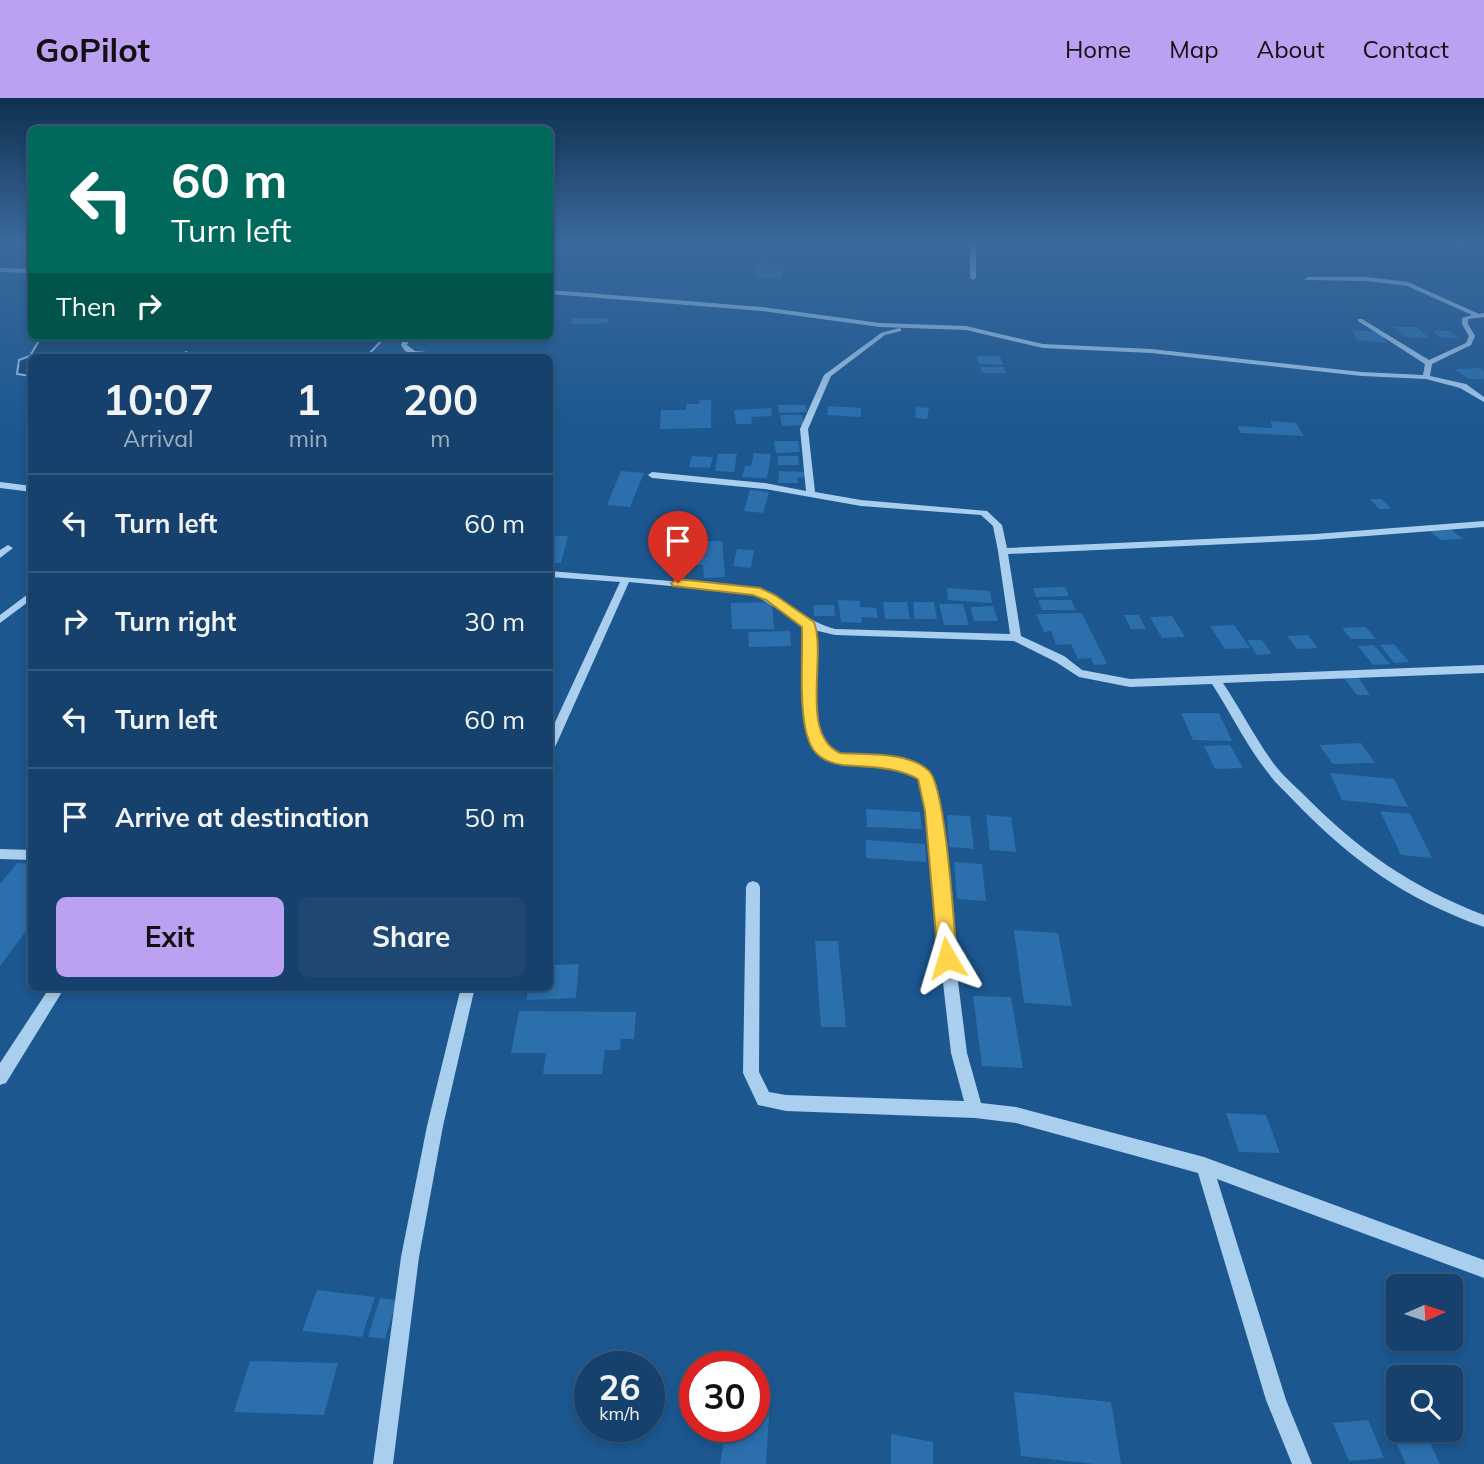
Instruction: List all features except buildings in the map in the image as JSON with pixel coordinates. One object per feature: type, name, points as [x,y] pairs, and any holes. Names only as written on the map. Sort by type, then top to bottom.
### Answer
[{"type":"street","points":[[696,304],[915,327],[966,328],[1042,346],[1151,351],[1362,374],[1426,377],[1463,386],[1484,386]]},
{"type":"street","points":[[1455,304],[1481,315]]},
{"type":"street","points":[[1429,363],[1469,344],[1472,336],[1465,324],[1465,318],[1481,315]]},
{"type":"street","points":[[1360,320],[1429,363]]},
{"type":"street","points":[[811,494],[804,429],[828,375],[883,334],[915,327]]},
{"type":"street","points":[[406,340],[404,345],[407,350],[426,354]]},
{"type":"street","points":[[1426,377],[1429,363]]},
{"type":"street","points":[[1463,386],[1484,400]]},
{"type":"street","points":[[652,475],[728,481],[861,503],[984,513],[997,525],[1016,638]]},
{"type":"street","points":[[0,485],[28,488]]},
{"type":"street","points":[[1003,551],[1315,537],[1484,524]]},
{"type":"street","points":[[553,574],[755,591],[771,598],[817,629],[873,635],[1016,638],[1060,659],[1079,673],[1130,683],[1405,670],[1484,669]]},
{"type":"street","points":[[553,738],[626,579]]},
{"type":"street","points":[[0,620],[28,598]]},
{"type":"street","points":[[809,625],[811,721],[816,741],[825,752],[838,758],[906,765],[923,774],[928,781],[937,841],[939,886],[959,1053],[975,1110]]},
{"type":"street","points":[[1216,681],[1267,764],[1318,819],[1363,859],[1404,887],[1450,909],[1484,921]]},
{"type":"street","points":[[0,855],[28,855]]},
{"type":"street","points":[[753,887],[751,1073],[764,1099],[786,1103],[975,1110],[1016,1115],[1204,1166],[1484,1269]]},
{"type":"street","points":[[0,1077],[55,991]]},
{"type":"street","points":[[383,1464],[410,1257],[435,1126],[467,991]]},
{"type":"street","points":[[1204,1166],[1276,1400],[1302,1464]]},
{"type":"water","points":[[39,340],[382,340],[369,354],[31,354]]},
{"type":"water","points":[[28,357],[28,376],[17,374],[19,360]]},
{"type":"route","points":[[678,583],[755,591],[771,598],[787,612],[809,625],[811,721],[816,741],[830,756],[906,765],[923,774],[928,781],[937,841],[947,958]]}]
